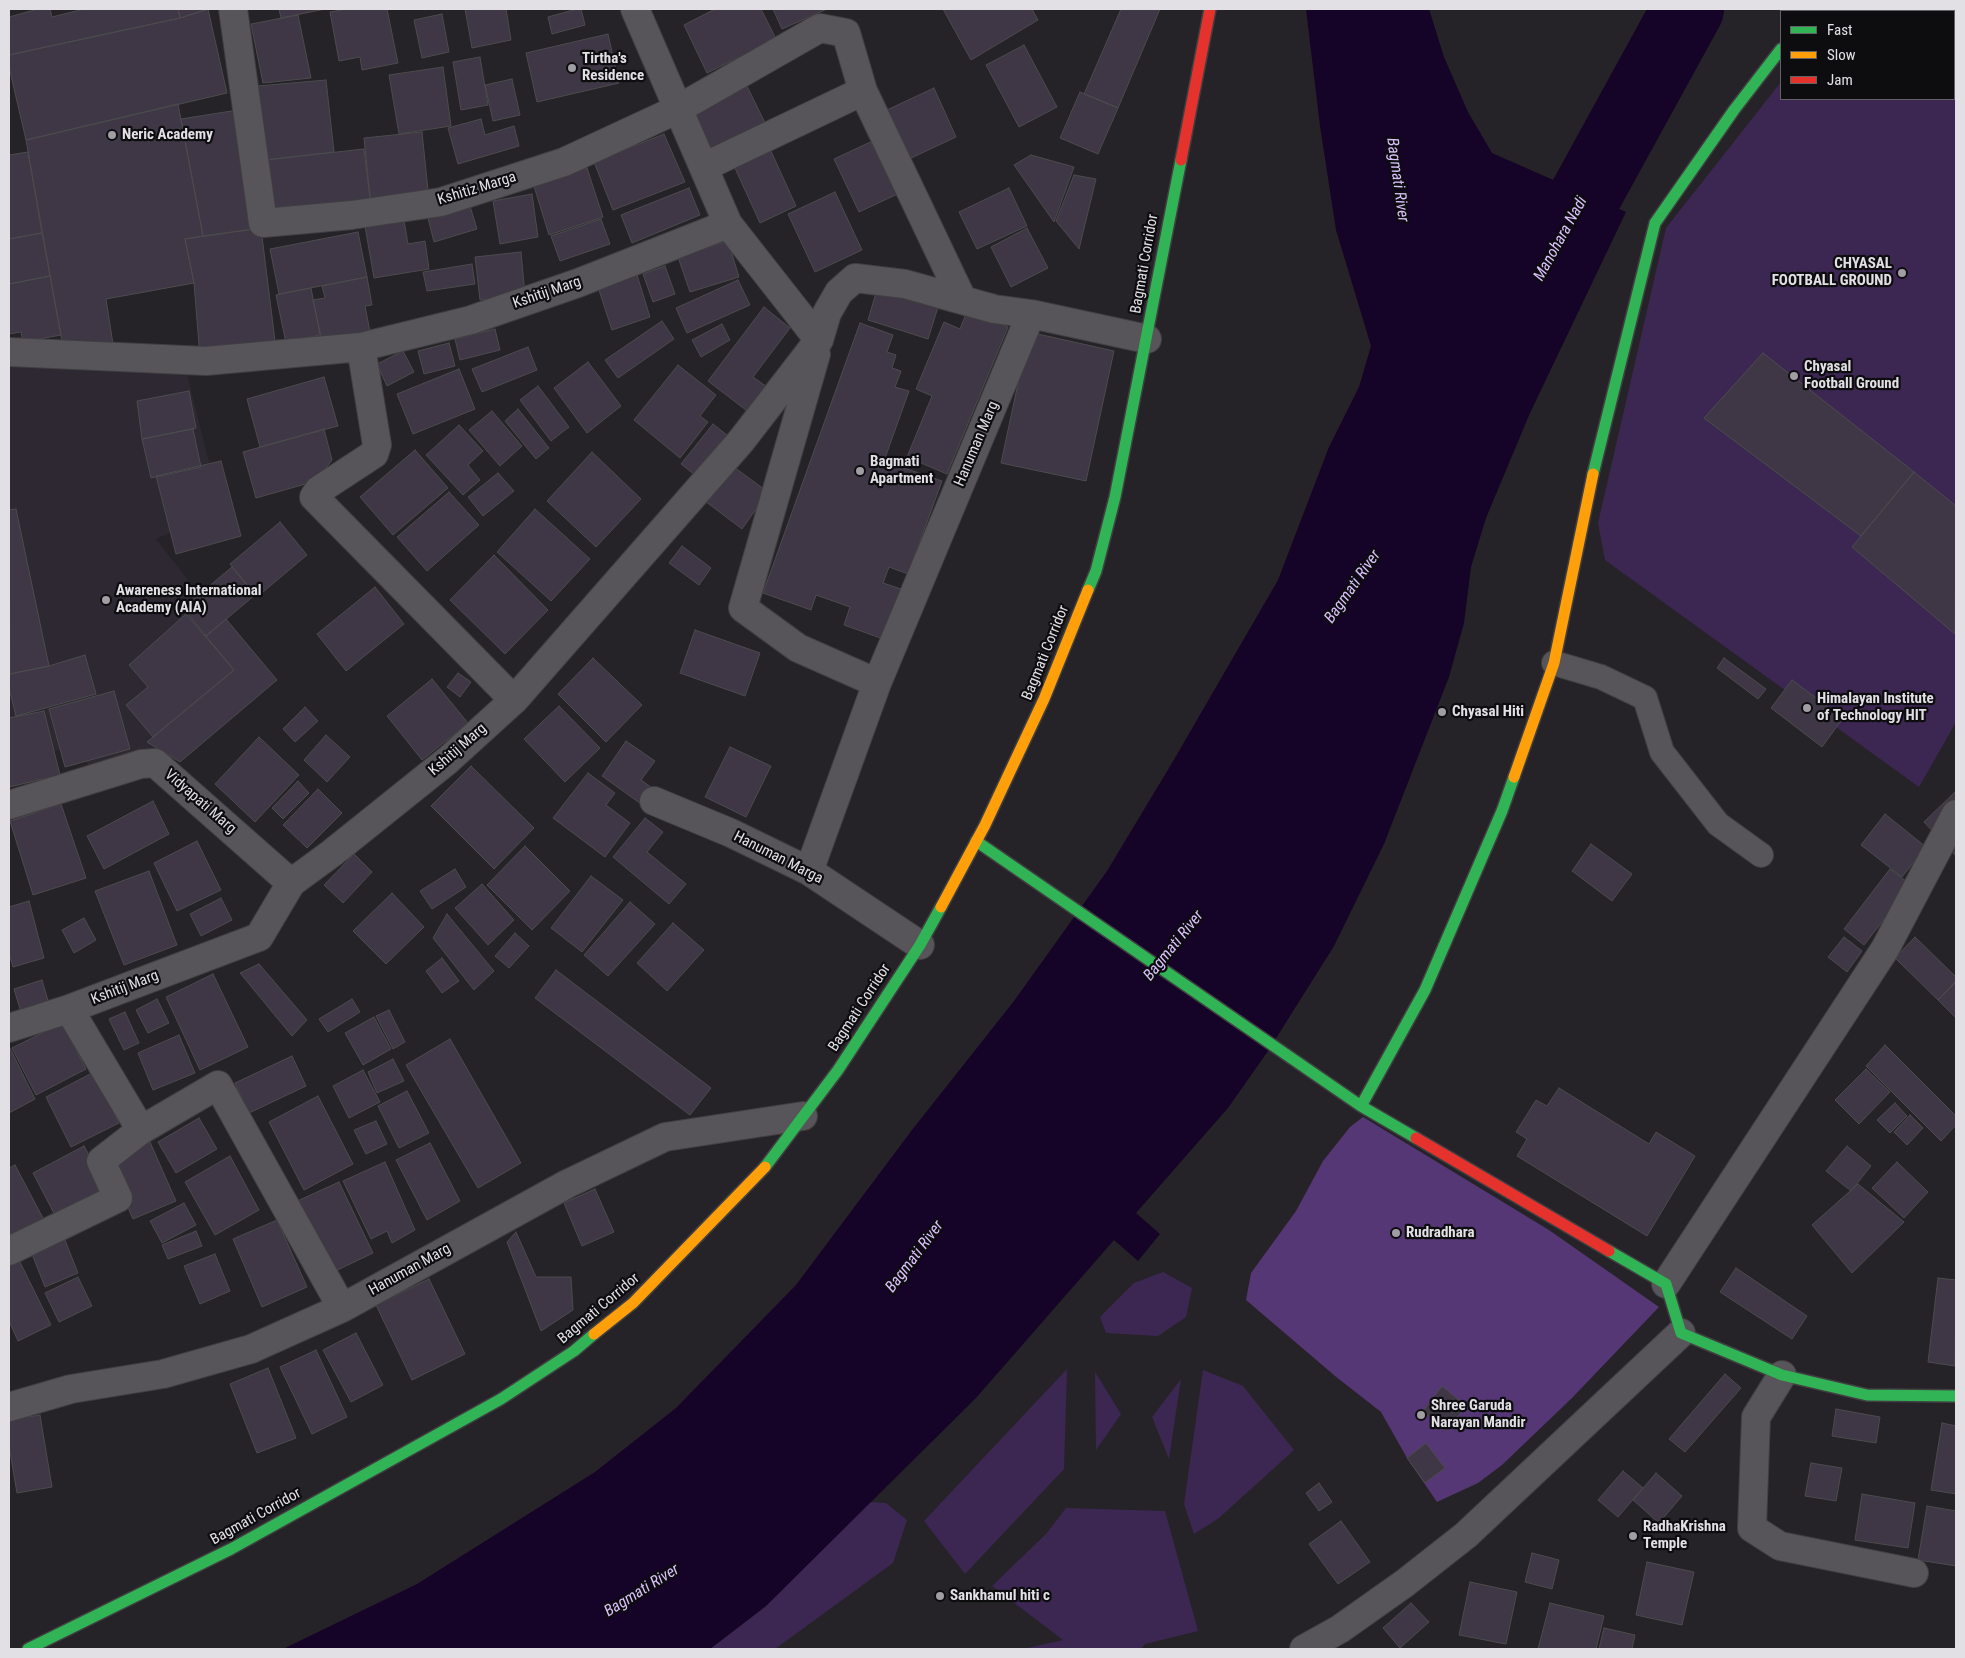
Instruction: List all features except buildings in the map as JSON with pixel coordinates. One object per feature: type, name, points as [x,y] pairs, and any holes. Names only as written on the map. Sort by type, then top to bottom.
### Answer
[{"type":"street","name":"Kshitiz Marga","points":[[233,9],[263,223],[352,215],[441,202],[564,162],[678,109],[820,28],[846,33],[863,91]]},
{"type":"street","points":[[635,9],[728,224],[819,340]]},
{"type":"street","name":"Bagmati Corridor","points":[[28,1649],[231,1549],[501,1399],[574,1351],[633,1303],[759,1174],[838,1070],[920,945],[976,841],[1044,699],[1096,571],[1115,497],[1210,9]]},
{"type":"street","points":[[1361,1106],[1425,990],[1502,811],[1554,663],[1599,446],[1655,223],[1734,110],[1780,50]]},
{"type":"street","points":[[704,167],[863,91],[962,299]]},
{"type":"street","name":"Kshitij Marg","points":[[9,352],[206,361],[282,356],[361,347],[471,320],[578,283],[728,224]]},
{"type":"street","points":[[877,683],[798,648],[743,608],[827,312],[839,292],[855,278],[905,284],[994,308],[1032,314],[1147,339]]},
{"type":"street","name":"Hanuman Marg","points":[[809,870],[877,683],[1032,314]]},
{"type":"street","name":"Kshitij Marg","points":[[9,1028],[70,1009],[259,937],[291,883],[332,853],[448,760],[514,700],[741,440],[819,340]]},
{"type":"street","points":[[361,347],[377,445],[374,454],[319,490],[314,497],[514,700]]},
{"type":"street","name":"Vidyapati Marg","points":[[9,805],[141,764],[155,763],[291,883]]},
{"type":"street","name":"Hanuman Marga","points":[[654,801],[731,833],[809,870],[920,945]]},
{"type":"street","points":[[1666,1284],[1885,948],[1956,814]]},
{"type":"street","points":[[976,841],[1361,1106],[1666,1284],[1681,1333],[1782,1376],[1867,1395],[1956,1396]]},
{"type":"street","points":[[70,1009],[141,1130]]},
{"type":"street","points":[[9,1252],[118,1198],[101,1161],[141,1130],[218,1085],[342,1308]]},
{"type":"street","name":"Hanuman Marg","points":[[9,1407],[71,1389],[163,1374],[242,1351],[342,1308],[567,1184],[665,1137],[803,1116]]},
{"type":"street","points":[[1304,1649],[1340,1629],[1405,1583],[1466,1535],[1681,1333]]},
{"type":"street","points":[[1782,1376],[1756,1417],[1752,1528],[1780,1546],[1914,1573]]},
{"type":"lane","points":[[1554,663],[1601,678],[1645,698],[1662,752],[1718,824],[1761,855]]},
{"type":"shaded area","name":"Chyasal Football Ground","points":[[1956,9],[1956,722],[1919,787],[1605,560],[1598,523],[1666,228],[1780,83],[1780,100],[1955,100],[1955,10],[1839,10]]},
{"type":"shaded area","name":"Awareness International Academy (AIA)","points":[[9,367],[186,370],[221,510],[156,539],[252,661],[110,789],[72,746],[9,765]]},
{"type":"shaded area","points":[[1363,1117],[1549,1230],[1659,1307],[1572,1398],[1502,1465],[1478,1483],[1437,1502],[1407,1458],[1381,1412],[1335,1376],[1246,1300],[1251,1273],[1296,1211],[1323,1161],[1350,1127]]},
{"type":"shaded area","points":[[1163,1272],[1192,1288],[1186,1317],[1158,1336],[1106,1333],[1100,1317],[1134,1283]]},
{"type":"shaded area","points":[[1067,1369],[1064,1469],[965,1574],[924,1521]]},
{"type":"shaded area","points":[[1203,1370],[1243,1386],[1294,1450],[1219,1518],[1194,1534],[1184,1504]]},
{"type":"shaded area","points":[[1095,1372],[1121,1414],[1096,1450]]},
{"type":"shaded area","points":[[1181,1379],[1169,1459],[1152,1417]]},
{"type":"shaded area","points":[[870,1502],[886,1503],[907,1520],[893,1563],[775,1649],[710,1649],[766,1606]]},
{"type":"shaded area","points":[[1066,1508],[1165,1511],[1198,1631],[1145,1644],[1141,1649],[1023,1649],[1063,1640],[992,1586],[1046,1534]]},
{"type":"water","name":"Bagmati River","points":[[1306,9],[1429,9],[1444,57],[1468,112],[1492,153],[1626,212],[1530,413],[1486,518],[1471,567],[1464,623],[1449,677],[1384,844],[1334,946],[1268,1051],[1228,1108],[1136,1213],[1160,1234],[1138,1261],[1114,1240],[976,1398],[766,1606],[710,1649],[283,1649],[417,1584],[595,1472],[676,1408],[796,1285],[912,1130],[1014,1001],[1107,871],[1278,580],[1329,447],[1359,387],[1371,346],[1336,230],[1320,126]]},
{"type":"waterway","name":"Manohara Nadi","points":[[1538,282],[1688,9]]},
{"type":"traffic: fast","points":[[1593,474],[1655,223],[1734,110],[1780,50]]},
{"type":"traffic: fast","points":[[1088,590],[1096,571],[1115,497],[1181,160]]},
{"type":"traffic: fast","points":[[1361,1106],[1425,990],[1502,811],[1514,777]]},
{"type":"traffic: fast","points":[[976,841],[1361,1106],[1416,1138]]},
{"type":"traffic: fast","points":[[765,1167],[838,1070],[920,945],[941,907]]},
{"type":"traffic: fast","points":[[1609,1251],[1666,1284],[1681,1333],[1782,1375],[1867,1395],[1956,1396]]},
{"type":"traffic: fast","points":[[28,1649],[231,1549],[501,1399],[574,1351],[594,1334]]},
{"type":"traffic: slow","points":[[1514,777],[1554,663],[1593,474]]},
{"type":"traffic: slow","points":[[941,907],[985,825],[1044,699],[1088,590]]},
{"type":"traffic: slow","points":[[594,1334],[633,1303],[765,1167]]},
{"type":"traffic: jam","points":[[1181,160],[1210,9]]},
{"type":"traffic: jam","points":[[1416,1138],[1609,1251]]},
{"type":"place","name":"Tirtha's Residence","points":[[572,68]]},
{"type":"place","name":"Neric Academy","points":[[112,135]]},
{"type":"place","name":"CHYASAL FOOTBALL GROUND","points":[[1902,273]]},
{"type":"place","name":"Chyasal Football Ground","points":[[1794,376]]},
{"type":"place","name":"Bagmati Apartment","points":[[860,471]]},
{"type":"place","name":"Awareness International Academy (AIA)","points":[[106,600]]},
{"type":"place","name":"Himalayan Institute of Technology HIT","points":[[1807,708]]},
{"type":"place","name":"Chyasal Hiti","points":[[1442,712]]},
{"type":"place","name":"Rudradhara","points":[[1396,1233]]},
{"type":"place","name":"Shree Garuda Narayan Mandir","points":[[1421,1415]]},
{"type":"place","name":"RadhaKrishna Temple","points":[[1633,1536]]},
{"type":"place","name":"Sankhamul hiti c","points":[[940,1596]]}]
